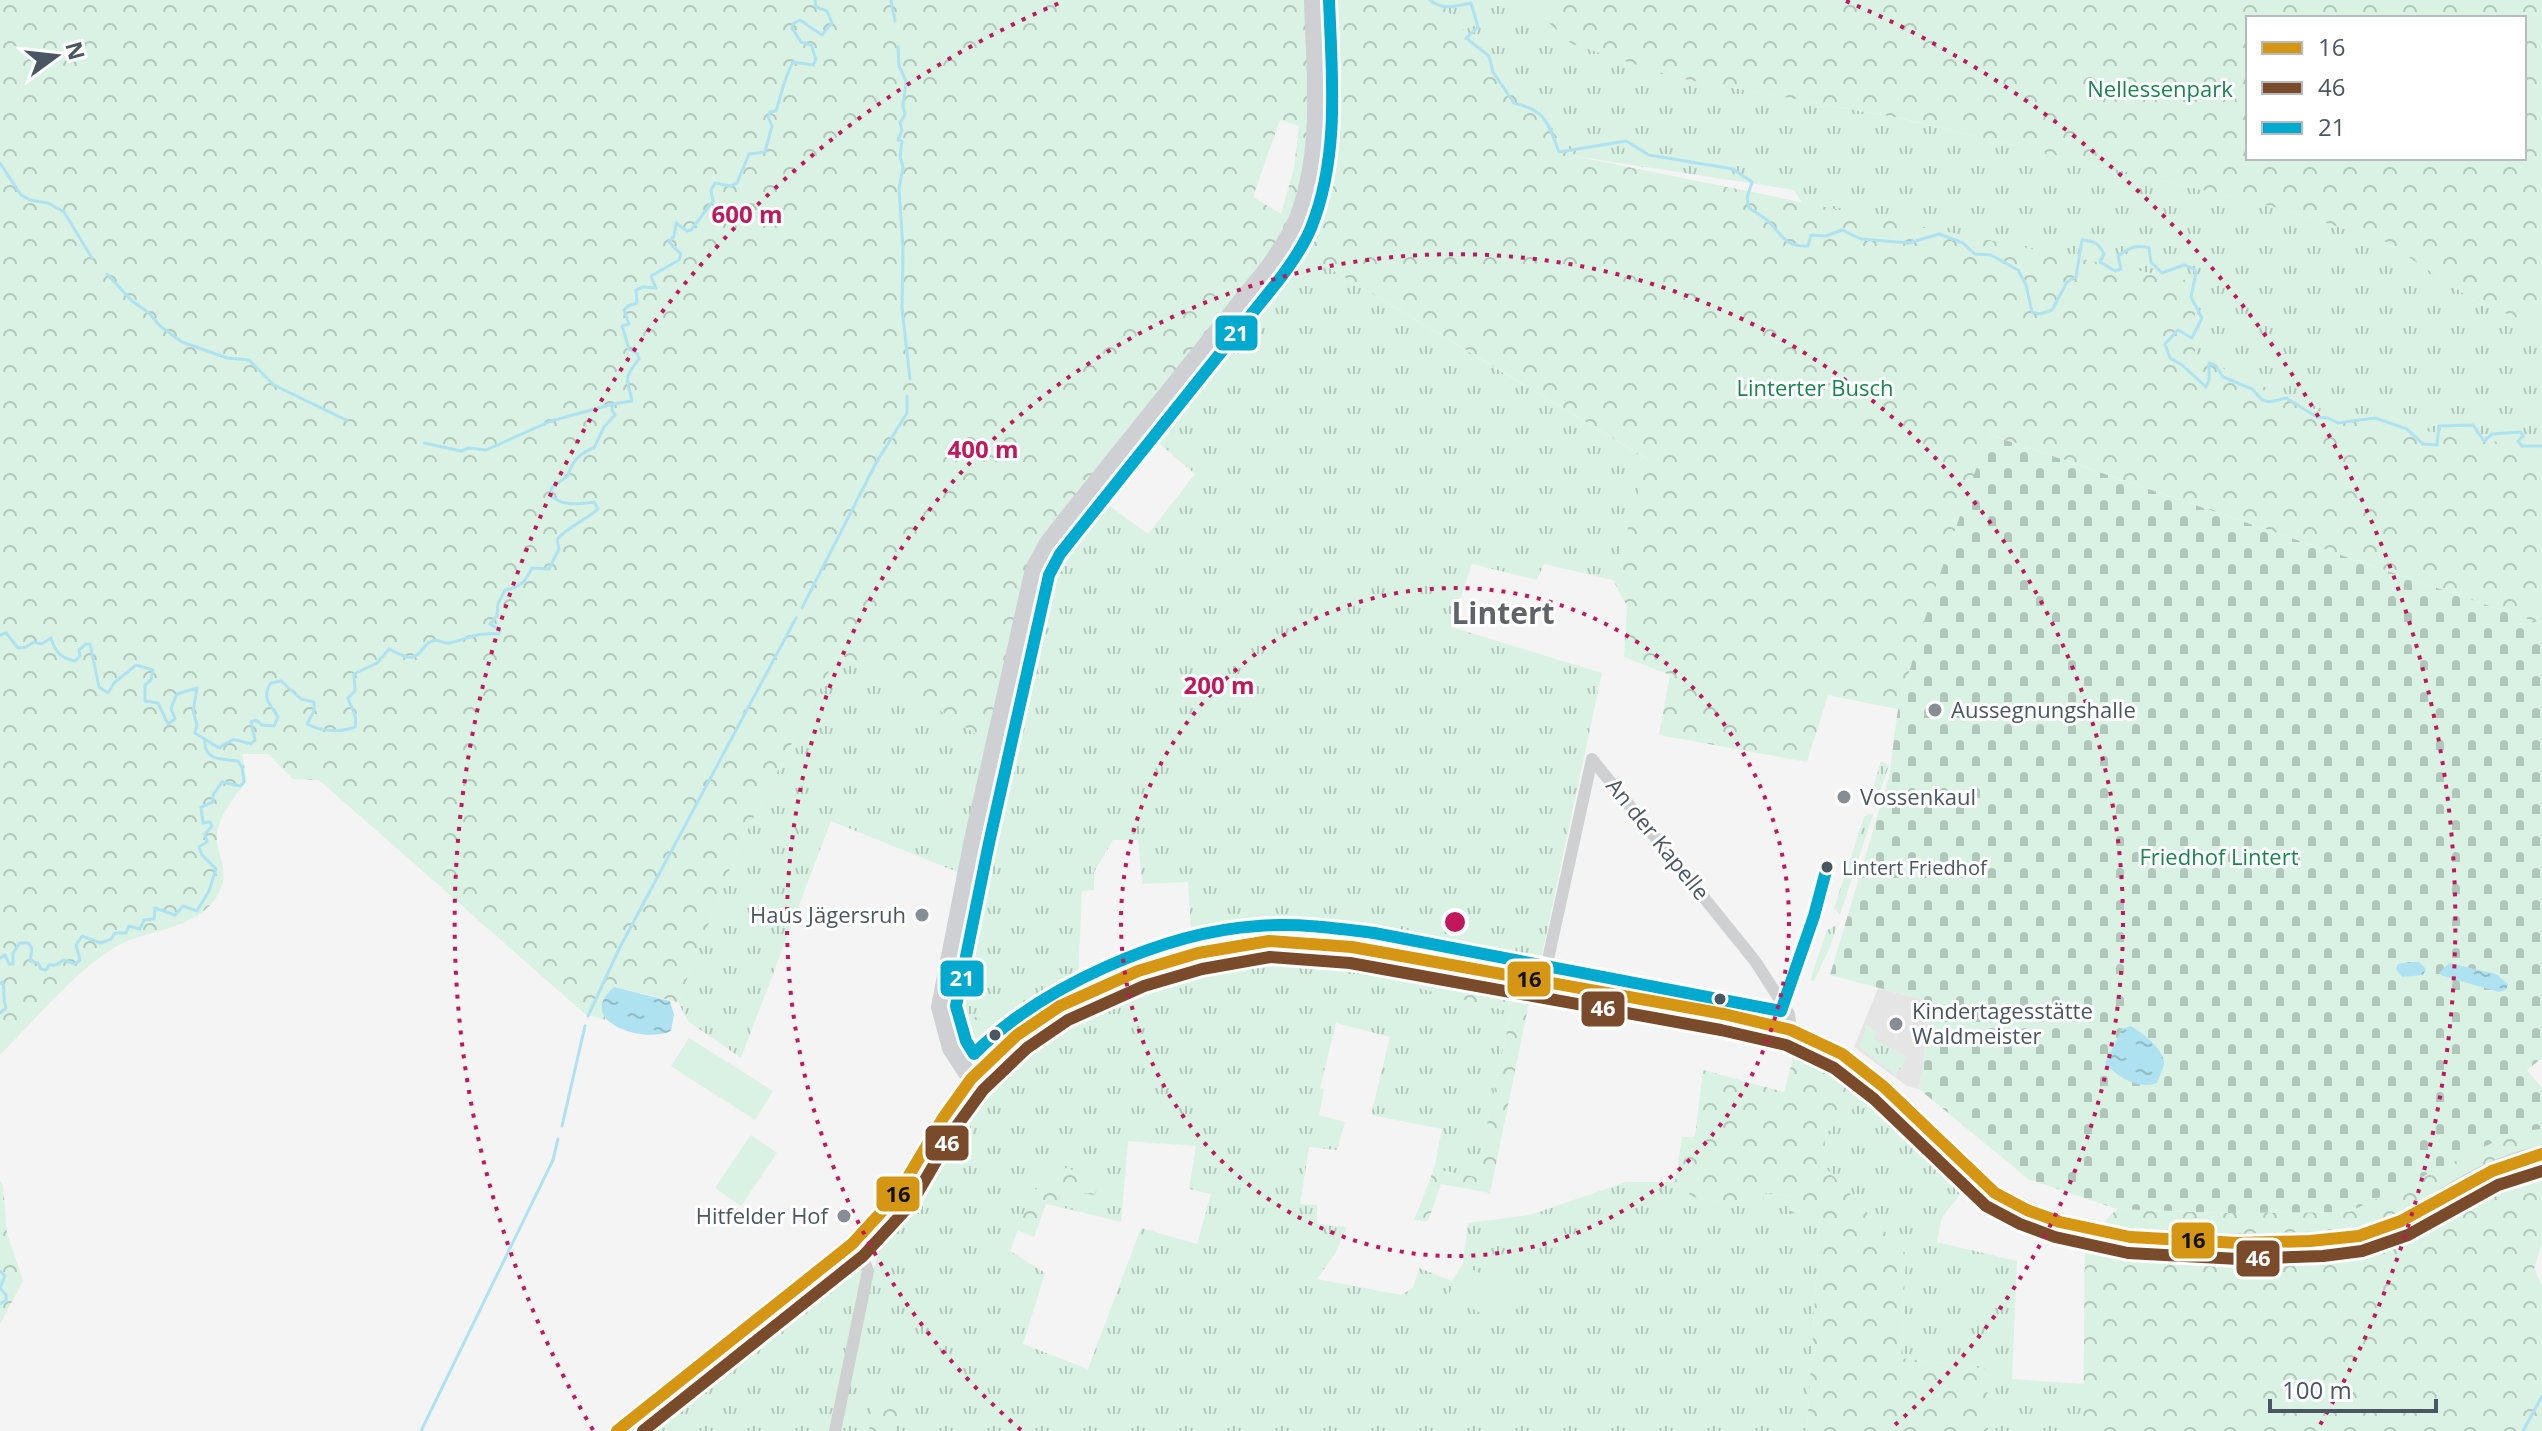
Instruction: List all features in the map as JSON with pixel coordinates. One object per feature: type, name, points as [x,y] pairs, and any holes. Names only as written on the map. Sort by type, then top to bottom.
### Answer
[{"type":"main road","points":[[971,1079],[951,1048],[940,1007],[973,840],[1034,569],[1066,520],[1270,266],[1295,225],[1314,146],[1313,0]]},
{"type":"main road","points":[[617,1431],[852,1244],[898,1194],[943,1118],[971,1079],[1017,1035],[1087,992],[1161,963],[1233,946],[1269,941],[1352,947],[1724,1014],[1791,1030],[1842,1054],[1884,1087],[1960,1161],[2006,1199],[2043,1216],[2096,1231],[2132,1237],[2209,1244],[2340,1239],[2371,1233],[2395,1224],[2510,1162],[2542,1154]]},
{"type":"street","name":"An der Kapelle","points":[[1543,982],[1592,759],[1755,961],[1789,1014],[1791,1030]]},
{"type":"street","points":[[835,1431],[868,1271],[852,1244]]},
{"type":"shaded area","name":"Kindertagesstätte Waldmeister","points":[[1878,988],[1932,1002],[1919,1089],[1907,1086],[1854,1047]]},
{"type":"green space","name":"Linterter Busch","points":[[0,0],[1438,0],[1574,156],[2195,282],[2195,356],[2339,420],[2485,439],[2542,453],[2542,624],[1989,434],[1927,612],[1898,709],[1828,695],[1807,762],[1659,735],[1670,675],[1624,657],[1627,606],[1613,580],[1648,459],[1291,245],[1043,544],[991,744],[892,679],[838,654],[739,846],[678,1002],[615,987],[602,1009],[606,1020],[585,1014],[319,780],[293,779],[268,754],[242,754],[247,781],[221,819],[217,841],[223,869],[222,885],[210,905],[186,922],[130,940],[102,956],[71,982],[0,1055]],"holes":[[[1280,120],[1299,126],[1294,168],[1281,214],[1253,197]]]},
{"type":"green space","points":[[1438,0],[1535,0],[1538,13],[1678,78],[1899,118],[2278,208],[2386,242],[2478,303],[2542,327],[2542,453],[2485,439],[2338,420],[2194,356],[2195,282],[1815,223],[1794,190],[1574,156]]},
{"type":"green space","name":"Nellessenpark","points":[[1535,0],[2542,0],[2542,327],[2478,303],[2386,242],[2278,208],[1900,118],[1678,78],[1572,44],[1538,13]]},
{"type":"green space","points":[[1291,245],[1649,460],[1613,580],[1544,564],[1537,580],[1472,564],[1451,627],[1602,673],[1540,963],[1307,930],[1237,933],[1192,943],[1188,882],[1142,884],[1138,840],[1113,840],[1094,872],[1094,890],[1082,891],[1078,981],[952,1025],[948,1007],[967,894],[1035,582],[1052,548],[1095,495],[1148,534],[1195,474],[1146,432]]},
{"type":"green space","name":"Friedhof Lintert","points":[[1988,434],[2542,624],[2542,1058],[2527,1070],[2542,1088],[2542,1129],[2515,1132],[2349,1212],[2226,1213],[2117,1209],[2028,1179],[1919,1089],[1932,1002],[1830,975],[1889,777],[1898,709],[1927,612]]},
{"type":"green space","points":[[838,654],[892,679],[991,744],[960,873],[831,821],[741,1058],[688,1021],[678,1002],[739,846]]},
{"type":"green space","points":[[1881,761],[1889,765],[1875,807],[1869,801]]},
{"type":"green space","points":[[1873,814],[1840,915],[1834,908],[1864,817]]},
{"type":"green space","points":[[1837,925],[1814,981],[1810,980],[1827,930]]},
{"type":"green space","points":[[1289,949],[1419,970],[1415,987],[1511,1011],[1476,1178],[1434,1169],[1442,1129],[1371,1115],[1390,1037],[1336,1023],[1320,1088],[1324,1089],[1319,1115],[1345,1122],[1337,1150],[1309,1147],[1300,1204],[1317,1205],[1317,1224],[1347,1227],[1335,1254],[1317,1279],[1401,1295],[1413,1288],[1419,1268],[1452,1281],[1463,1263],[1468,1223],[1530,1215],[1626,1182],[1675,1182],[1693,1197],[1762,1209],[1763,1193],[1791,1196],[1820,1214],[1807,1431],[839,1431],[874,1268],[887,1228],[978,1083],[1009,1051],[1096,996],[1193,963]],"holes":[[[1128,1141],[1196,1146],[1189,1189],[1211,1194],[1197,1244],[1141,1228],[1088,1369],[1023,1344],[1045,1273],[1010,1251],[1032,1194],[1046,1180],[1067,1190],[1060,1207],[1121,1222]]]},
{"type":"green space","points":[[1419,970],[1532,988],[1490,1193],[1441,1184],[1428,1221],[1414,1220],[1434,1169],[1476,1177],[1511,1012],[1414,987]]},
{"type":"green space","points":[[1078,981],[1079,985],[1007,1034],[976,1060],[960,1046],[952,1025]]},
{"type":"green space","points":[[1866,1025],[1877,1032],[1874,1039],[1908,1057],[1896,1075],[1859,1047]]},
{"type":"green space","points":[[689,1038],[773,1091],[755,1120],[671,1066]]},
{"type":"green space","points":[[1796,1047],[1828,1061],[1860,1081],[1859,1103],[1826,1133],[1823,1165],[1906,1254],[1901,1358],[1987,1369],[1988,1431],[1807,1431],[1820,1214],[1789,1213],[1791,1196],[1764,1193],[1762,1209],[1693,1197],[1675,1182],[1682,1137],[1695,1137],[1703,1070],[1784,1092]]},
{"type":"green space","points":[[1860,1081],[1967,1186],[1942,1217],[1937,1242],[2017,1261],[2012,1379],[2084,1384],[2083,1431],[1988,1431],[1987,1369],[1901,1358],[1906,1254],[1823,1165],[1826,1133],[1859,1103]]},
{"type":"green space","points":[[2542,1129],[2542,1243],[2534,1269],[2542,1285],[2542,1431],[2083,1431],[2085,1241],[2117,1209],[2226,1213],[2349,1212],[2515,1132]]},
{"type":"green space","points":[[751,1135],[777,1153],[741,1206],[715,1188]]},
{"type":"green space","points":[[1052,1164],[1102,1179],[1094,1195],[1067,1190],[1060,1207],[1046,1204],[1034,1237],[1016,1230],[1032,1194],[1046,1180]]},
{"type":"green space","points":[[0,1181],[3,1185],[7,1233],[23,1281],[0,1324]]},
{"type":"green space","points":[[847,1260],[861,1267],[863,1278],[830,1431],[630,1431]]},
{"type":"green space","points":[[1463,1265],[1523,1294],[1508,1327],[1448,1296]]},
{"type":"green space","points":[[874,1400],[900,1408],[896,1431],[869,1431]]},
{"type":"water","points":[[2419,962],[2426,969],[2423,975],[2402,977],[2396,969],[2398,964]]},
{"type":"water","points":[[2449,963],[2496,974],[2508,984],[2506,990],[2499,992],[2443,976],[2439,973]]},
{"type":"water","points":[[614,987],[670,1001],[674,1015],[671,1031],[645,1035],[617,1027],[607,1020],[602,1010],[604,999]]},
{"type":"water","points":[[2130,1026],[2161,1053],[2164,1064],[2157,1083],[2143,1085],[2129,1081],[2105,1063],[2122,1029]]},
{"type":"waterway","points":[[0,635],[6,633],[18,648],[34,642],[41,644],[51,638],[59,654],[75,661],[80,656],[79,650],[90,644],[99,687],[108,693],[114,683],[136,665],[153,670],[151,680],[145,685],[145,701],[158,703],[168,724],[175,719],[171,708],[177,694],[197,688],[193,711],[197,725],[195,733],[219,748],[234,740],[251,744],[255,740],[251,722],[256,720],[262,725],[274,726],[278,717],[267,696],[271,683],[281,681],[301,699],[314,702],[314,711],[307,724],[330,730],[349,729],[356,723],[348,698],[355,691],[354,674],[377,663],[389,649],[414,657],[433,641],[449,643],[478,635],[499,634],[500,630],[490,624],[497,616],[498,604],[505,590],[522,583],[532,568],[549,569],[559,549],[557,540],[560,536],[598,509],[594,502],[564,503],[550,494],[552,487],[568,476],[577,458],[594,448],[604,427],[615,415],[613,404],[632,401],[628,379],[639,359],[637,353],[629,349],[622,326],[629,324],[624,310],[637,303],[636,290],[656,288],[651,276],[679,260],[681,254],[669,242],[674,236],[676,223],[687,231],[691,230],[713,201],[711,190],[715,183],[730,186],[737,183],[749,154],[765,152],[772,126],[768,117],[770,112],[776,111],[793,62],[813,65],[816,59],[811,45],[801,42],[792,28],[794,23],[800,20],[822,35],[832,23],[827,11],[816,7],[815,0]]},
{"type":"waterway","points":[[891,0],[895,21]]},
{"type":"waterway","points":[[1430,0],[1445,7],[1471,3],[1478,27],[1466,38],[1489,56],[1493,72],[1514,103],[1533,110],[1545,120],[1559,152],[1626,141],[1649,155],[1733,169],[1752,182],[1747,198],[1749,208],[1769,222],[1786,241],[1795,245],[1808,246],[1811,235],[1826,236],[1842,230],[1861,239],[1909,243],[1939,234],[1963,243],[1975,254],[1991,255],[2018,270],[2026,285],[2032,312],[2040,314],[2052,310],[2067,282],[2076,277],[2082,240],[2098,245],[2104,254],[2100,262],[2115,271],[2121,269],[2118,256],[2122,253],[2136,247],[2149,248],[2151,262],[2162,273],[2184,265],[2196,273],[2191,297],[2202,318],[2192,338],[2178,330],[2165,344],[2170,358],[2206,387],[2209,363],[2216,366],[2223,377],[2252,389],[2262,400],[2270,402],[2286,398],[2317,417],[2338,423],[2375,418],[2407,429],[2423,444],[2437,445],[2439,426],[2473,425],[2484,441],[2492,434],[2521,432],[2523,436],[2518,441],[2522,446],[2542,446]]},
{"type":"waterway","points":[[898,47],[899,66],[906,81],[905,114],[900,123],[902,130],[898,140],[902,141],[900,156],[903,167],[899,189],[903,248],[902,308],[910,379]]},
{"type":"waterway","points":[[0,163],[21,195],[48,203],[64,212],[92,258]]},
{"type":"waterway","points":[[107,274],[132,301],[182,342],[227,358],[249,360],[274,385],[346,420]]},
{"type":"waterway","points":[[802,608],[876,463],[907,413],[907,396]]},
{"type":"waterway","points":[[424,443],[461,451],[469,448],[486,450],[551,421],[613,404]]},
{"type":"waterway","points":[[588,1016],[619,949],[796,618]]},
{"type":"waterway","points":[[0,958],[5,955],[9,964],[13,964],[13,953],[20,943],[28,943],[32,948],[30,961],[38,963],[41,969],[46,970],[49,965],[63,960],[75,964],[80,960],[76,945],[82,936],[101,943],[111,939],[115,933],[126,933],[129,926],[140,929],[144,920],[154,919],[155,908],[175,915],[183,906],[197,911],[209,891],[216,869],[202,855],[199,847],[207,842],[205,834],[212,826],[210,822],[203,823],[201,807],[213,802],[213,795],[222,782],[240,786],[244,782],[238,761],[211,755],[207,752],[205,740]]},
{"type":"waterway","points":[[0,983],[3,982],[6,1008],[0,1013]]},
{"type":"waterway","points":[[562,1126],[585,1026]]},
{"type":"waterway","points":[[421,1431],[553,1160],[558,1139]]},
{"type":"waterway","points":[[0,1271],[5,1276],[0,1288],[6,1295],[6,1300],[0,1304]]},
{"type":"waterway","points":[[2523,1431],[2542,1396]]},
{"type":"transit line","name":"21","points":[[1329,0],[1330,144],[1320,201],[1308,234],[1282,276],[1060,554],[1049,575],[956,1006],[966,1041],[974,1054],[1033,1007],[1068,986],[1144,951],[1222,930],[1273,925],[1374,933],[1781,1011],[1814,916],[1827,867]]},
{"type":"transit line","name":"16","points":[[617,1431],[852,1244],[898,1194],[943,1118],[971,1079],[1017,1035],[1060,1006],[1138,971],[1198,953],[1269,941],[1352,947],[1724,1014],[1791,1030],[1842,1054],[1884,1087],[1995,1193],[2027,1210],[2060,1222],[2130,1237],[2238,1243],[2359,1236],[2401,1221],[2492,1171],[2542,1154]]},
{"type":"transit line","name":"46","points":[[643,1431],[863,1256],[911,1204],[956,1127],[983,1090],[1027,1048],[1068,1020],[1144,986],[1202,969],[1270,957],[1350,963],[1721,1030],[1786,1045],[1834,1068],[1874,1099],[1986,1206],[2020,1224],[2055,1237],[2128,1253],[2239,1259],[2323,1256],[2362,1251],[2408,1235],[2498,1185],[2542,1171]]},
{"type":"place","name":"Aussegnungshalle","points":[[1935,710]]},
{"type":"place","name":"Vossenkaul","points":[[1844,797]]},
{"type":"place","name":"Lintert Friedhof","points":[[1827,867]]},
{"type":"place","name":"Haus Jägersruh","points":[[922,915]]},
{"type":"place","name":"Kindertagesstätte Waldmeister","points":[[1896,1024]]},
{"type":"place","name":"Hitfelder Hof","points":[[844,1216]]},
{"type":"district","name":"Lintert","points":[[1503,614]]}]
